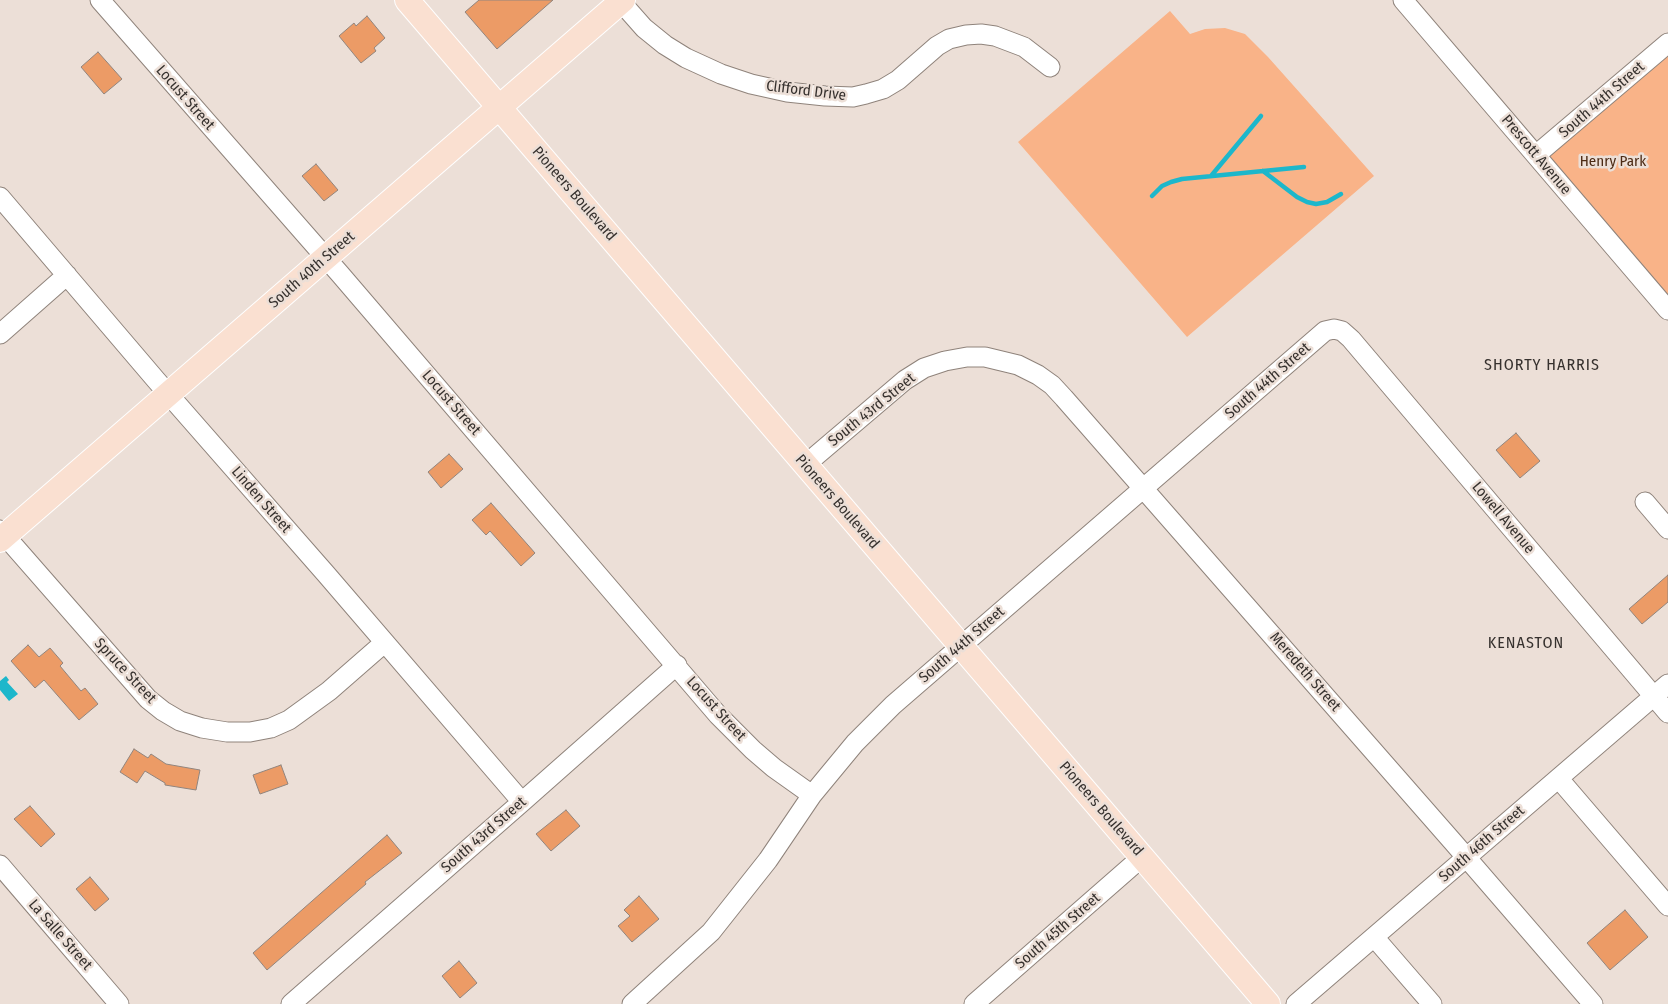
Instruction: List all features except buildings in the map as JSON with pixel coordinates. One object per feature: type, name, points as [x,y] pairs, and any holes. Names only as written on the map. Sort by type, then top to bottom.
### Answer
[{"type":"main road","name":"Pioneers Boulevard","points":[[407,0],[1268,1004]]},
{"type":"main road","name":"South 40th Street","points":[[2,535],[622,1]]},
{"type":"street","name":"Locust Street","points":[[100,0],[677,665],[718,715],[740,738],[774,768],[812,794]]},
{"type":"street","name":"Prescott Avenue","points":[[1403,0],[1668,310]]},
{"type":"street","name":"Clifford Drive","points":[[622,1],[644,28],[665,46],[686,58],[720,74],[751,84],[787,92],[824,96],[853,96],[883,89],[898,80],[948,39],[966,35],[981,34],[1024,47],[1050,67]]},
{"type":"street","name":"South 44th Street","points":[[1536,155],[1668,43]]},
{"type":"street","name":"Linden Street","points":[[0,197],[522,802]]},
{"type":"street","points":[[0,334],[67,275]]},
{"type":"street","name":"South 44th Street","points":[[632,1004],[711,932],[768,860],[812,794],[862,736],[893,705],[1325,331],[1334,329]]},
{"type":"street","name":"Lowell Avenue","points":[[1334,329],[1342,331],[1351,338],[1661,691],[1668,713]]},
{"type":"street","name":"South 43rd Street","points":[[805,465],[905,380],[924,368],[945,361],[967,357],[1002,360]]},
{"type":"street","name":"Meredeth Street","points":[[1002,360],[1018,365],[1038,375],[1052,386],[1467,857],[1593,1004]]},
{"type":"street","points":[[1645,502],[1668,529]]},
{"type":"street","name":"Spruce Street","points":[[2,535],[148,698],[163,711],[180,721],[202,728],[227,732],[250,732],[271,728],[289,720],[322,696],[384,643]]},
{"type":"street","name":"South 43rd Street","points":[[290,1004],[677,665]]},
{"type":"street","name":"South 46th Street","points":[[1296,1004],[1661,691]]},
{"type":"street","points":[[1559,779],[1668,906]]},
{"type":"street","name":"South 45th Street","points":[[974,1004],[1142,857]]},
{"type":"street","name":"La Salle Street","points":[[0,866],[119,1004]]},
{"type":"street","points":[[1374,937],[1432,1004]]},
{"type":"green space","points":[[1170,11],[1190,34],[1205,29],[1225,28],[1245,34],[1268,57],[1374,176],[1187,337],[1018,142]]},
{"type":"green space","name":"Henry Park","points":[[1668,43],[1668,310],[1545,167],[1551,143]]},
{"type":"water","points":[[6,676],[9,680],[7,682],[18,694],[9,701],[0,690],[0,681]]},
{"type":"waterway","points":[[1211,176],[1261,116]]},
{"type":"waterway","points":[[1152,196],[1162,186],[1182,179],[1304,167]]},
{"type":"waterway","points":[[1263,171],[1297,197],[1307,202],[1316,204],[1327,202],[1341,194]]},
{"type":"district","name":"SHORTY HARRIS","points":[[1542,366]]},
{"type":"district","name":"KENASTON","points":[[1526,644]]}]
